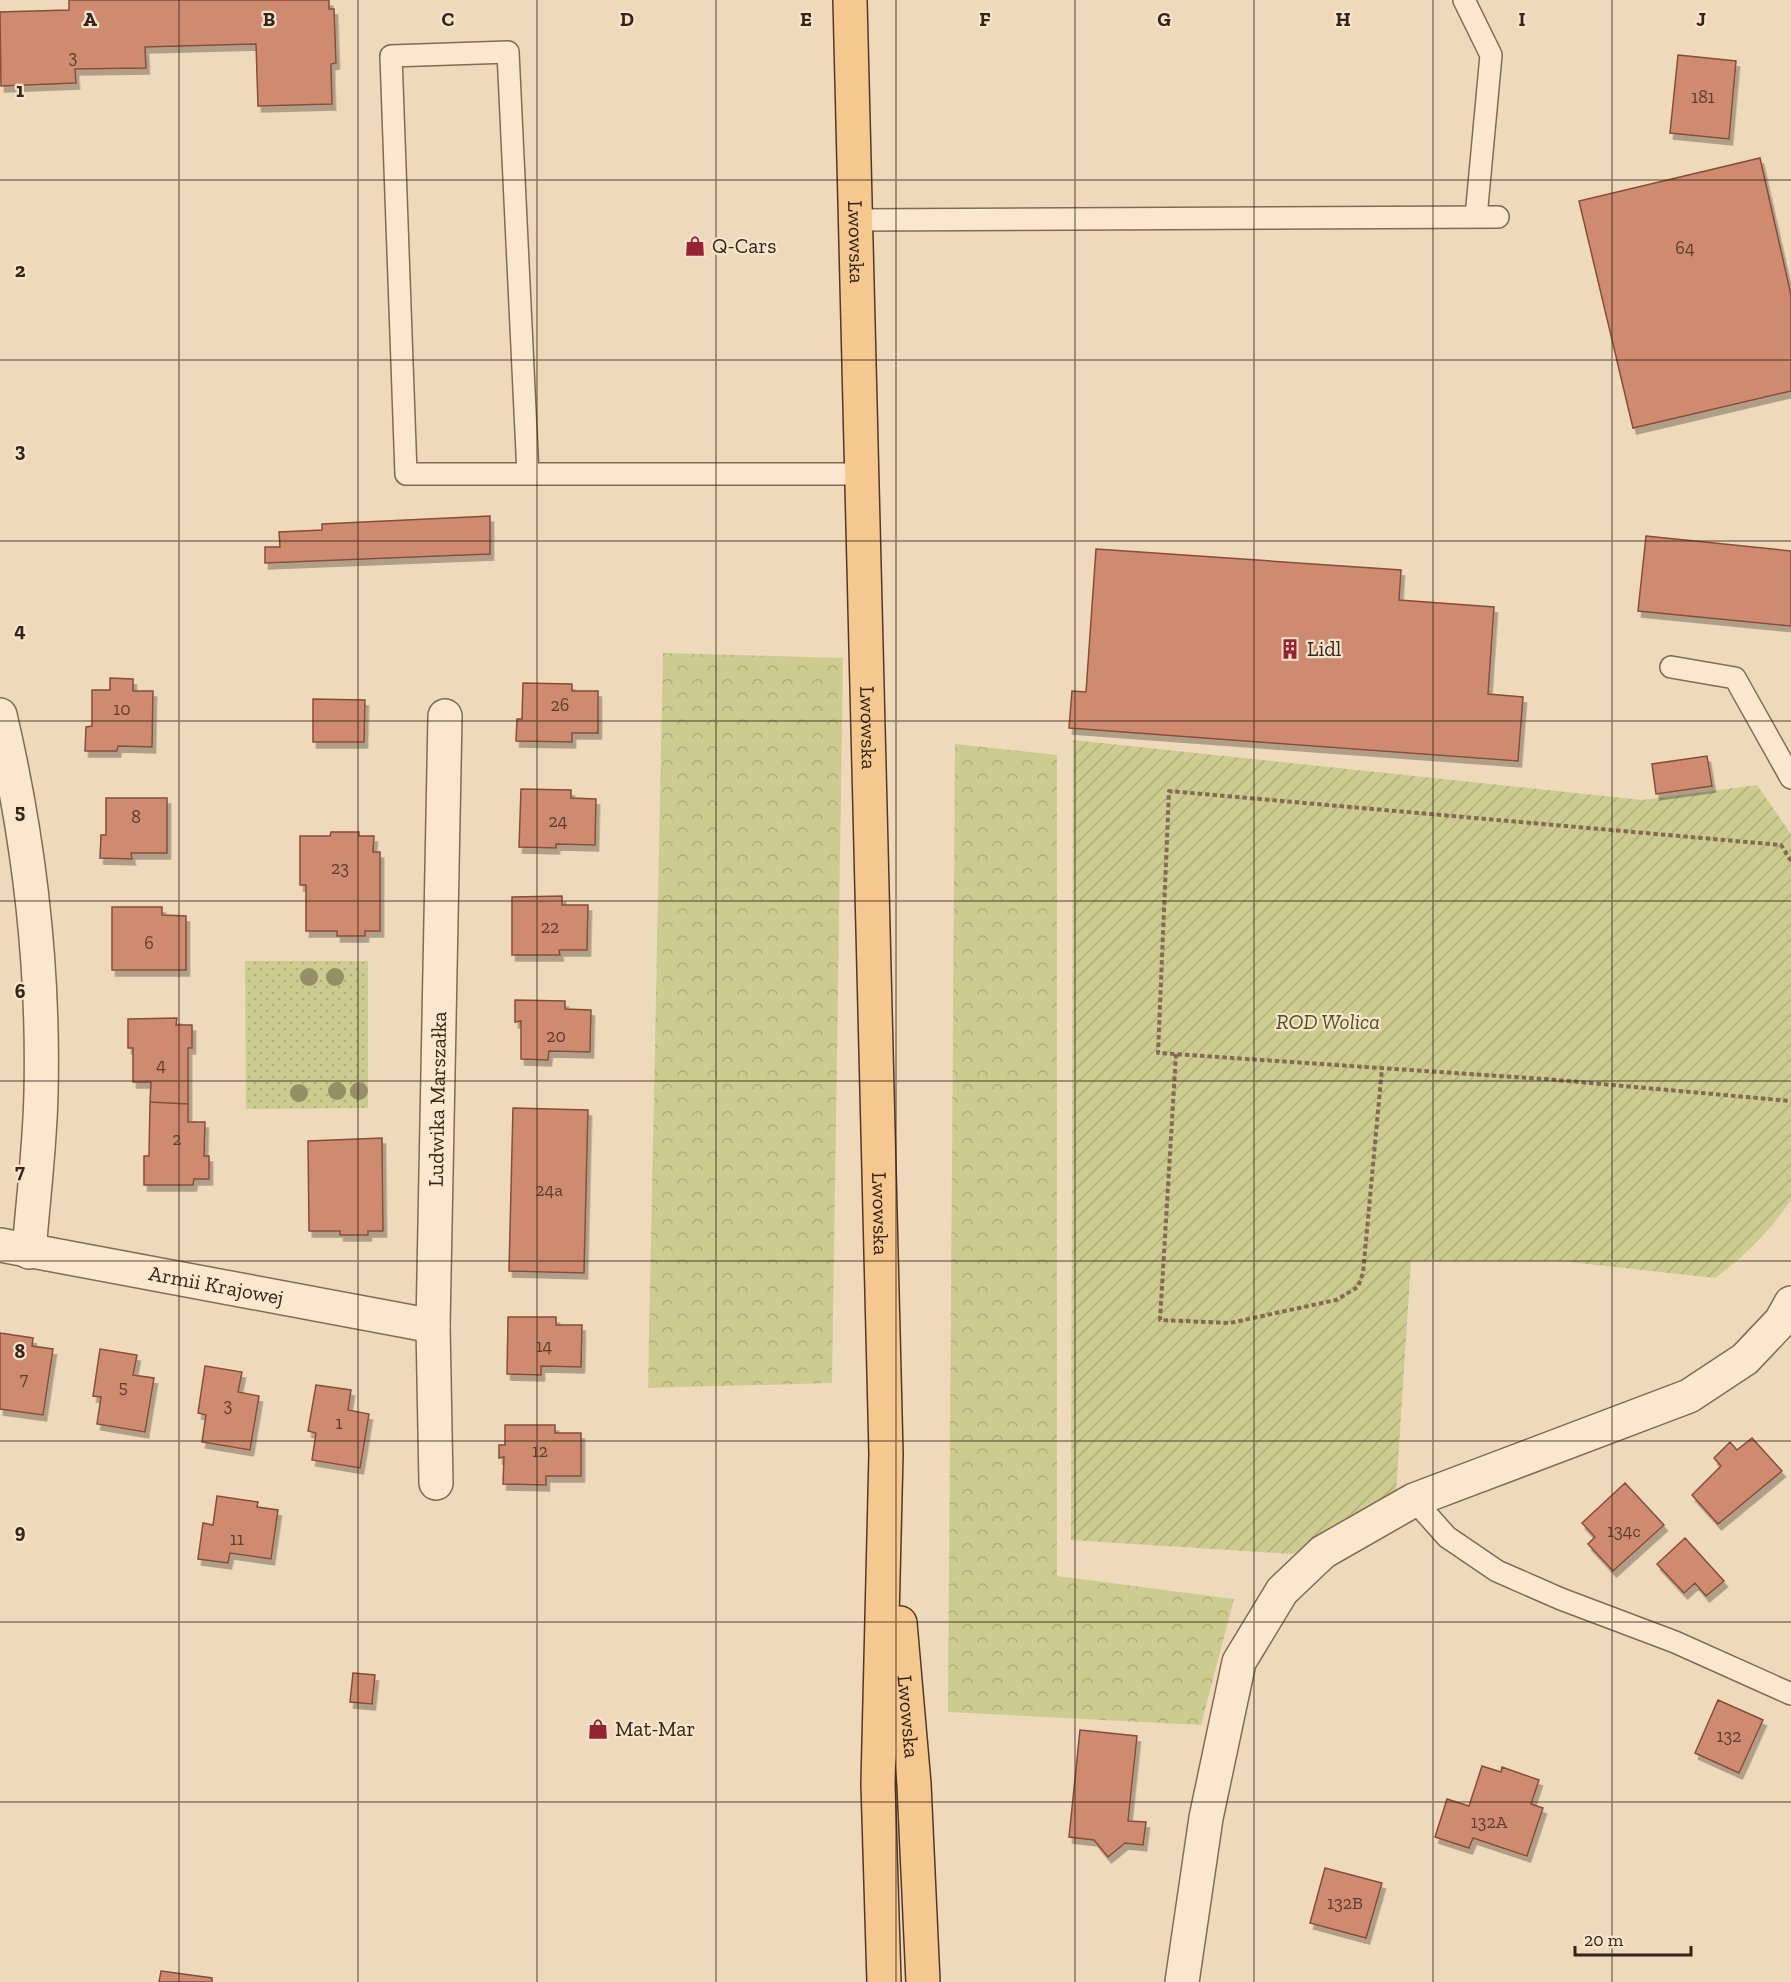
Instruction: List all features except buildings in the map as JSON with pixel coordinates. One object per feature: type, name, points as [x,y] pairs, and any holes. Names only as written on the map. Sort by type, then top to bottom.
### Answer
[{"type":"main road","name":"Lwowska","points":[[850,0],[886,1454],[878,1784],[884,1982]]},
{"type":"main road","name":"Lwowska","points":[[886,1454],[914,1784],[923,1982]]},
{"type":"street","points":[[0,715],[29,863],[38,982],[41,1094],[14,1249]]},
{"type":"street","name":"Ludwika Marszałka","points":[[436,1483],[433,1326],[445,716]]},
{"type":"street","name":"Armii Krajowej","points":[[14,1249],[433,1326]]},
{"type":"street","points":[[1182,1982],[1206,1818],[1239,1662],[1282,1591],[1323,1552],[1414,1500],[1689,1396],[1745,1359],[1781,1321],[1791,1303]]},
{"type":"lane","points":[[1464,0],[1491,55],[1476,217]]},
{"type":"lane","points":[[528,474],[508,52],[391,56],[406,474],[528,474],[861,474]]},
{"type":"lane","points":[[855,220],[1498,218]]},
{"type":"lane","points":[[1671,667],[1735,678],[1791,778]]},
{"type":"lane","points":[[1414,1500],[1447,1538],[1497,1571],[1675,1642],[1791,1694]]},
{"type":"path","points":[[1791,861],[1781,845],[1169,791],[1158,1053],[1545,1079],[1791,1101]]},
{"type":"path","points":[[1176,1054],[1160,1320],[1230,1323],[1336,1300],[1358,1287],[1363,1273],[1382,1068]]},
{"type":"green space","points":[[663,653],[843,658],[832,1383],[648,1388]]},
{"type":"green space","name":"ROD Wolica","points":[[1073,740],[1642,800],[1757,785],[1791,834],[1791,1200],[1756,1242],[1715,1278],[1560,1261],[1411,1261],[1396,1493],[1293,1554],[1071,1540]]},
{"type":"green space","points":[[955,744],[1057,755],[1057,1576],[1234,1599],[1201,1725],[948,1712]]},
{"type":"green space","points":[[245,961],[368,961],[368,1108],[246,1109]]},
{"type":"place","name":"Q-Cars","points":[[695,246]]},
{"type":"place","name":"Lidl","points":[[1290,649]]},
{"type":"place","name":"Mat-Mar","points":[[598,1729]]}]
